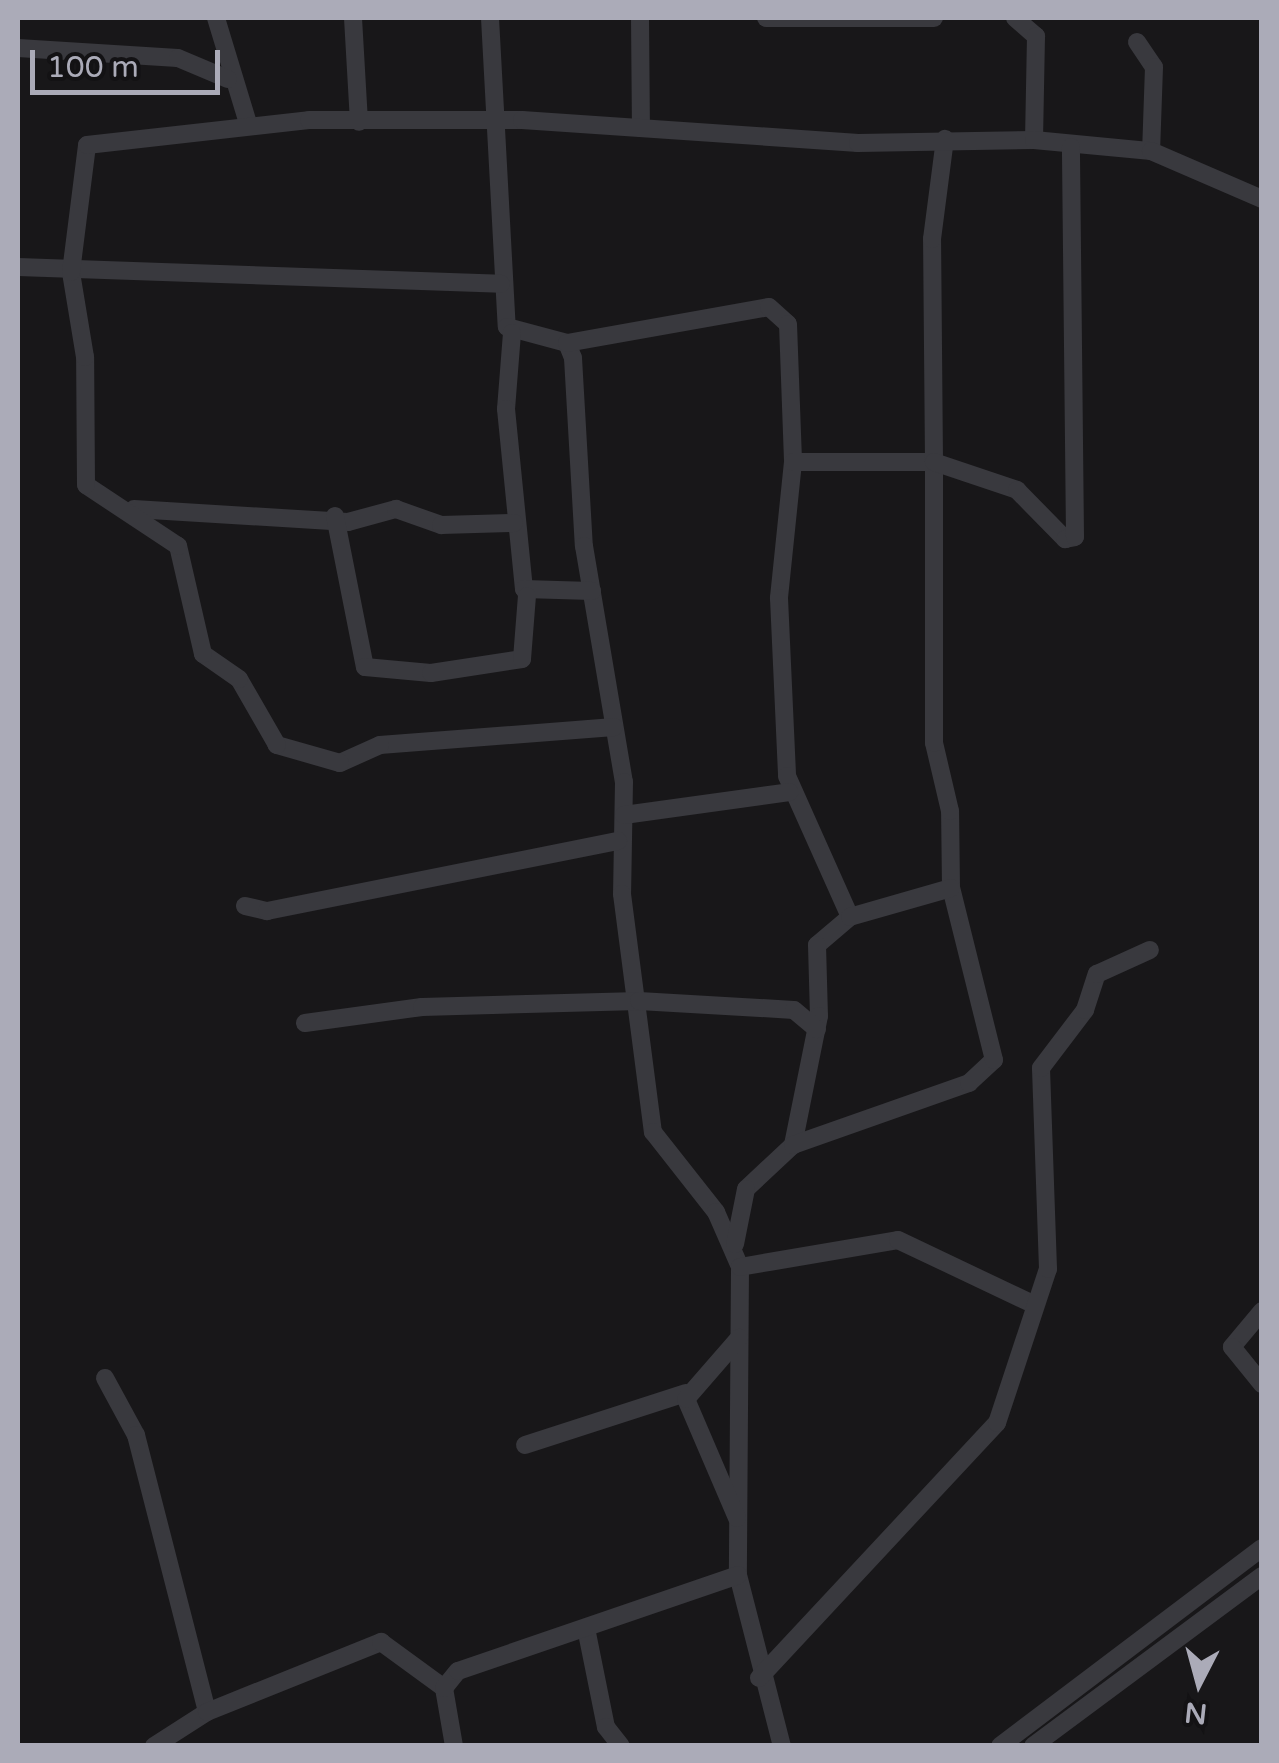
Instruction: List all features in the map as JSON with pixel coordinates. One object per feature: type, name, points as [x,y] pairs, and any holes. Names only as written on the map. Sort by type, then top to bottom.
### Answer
[{"type":"street","points":[[216,18],[228,79],[248,123]]},
{"type":"street","points":[[353,18],[359,122]]},
{"type":"street","points":[[334,516],[366,667],[431,672],[522,659],[526,596],[514,523],[506,409],[512,333],[500,284],[490,18]]},
{"type":"street","points":[[640,18],[641,128]]},
{"type":"street","points":[[766,18],[934,18]]},
{"type":"street","points":[[1015,18],[1036,36],[1034,140]]},
{"type":"street","points":[[1138,42],[1154,67],[1151,151]]},
{"type":"street","points":[[18,48],[178,58],[228,79]]},
{"type":"street","points":[[614,727],[380,745],[340,763],[290,755],[239,679],[202,654],[178,546],[128,509],[86,485],[85,357],[71,272],[87,145],[105,136],[210,137],[248,123],[359,122],[641,128],[858,143],[1034,140],[1072,147],[1151,151],[1262,199]]},
{"type":"street","points":[[782,1746],[759,1678],[738,1575],[738,1257],[746,1189],[793,1145],[969,1083],[992,1066],[950,888],[950,811],[934,743],[932,239],[946,139]]},
{"type":"street","points":[[794,462],[934,462],[1017,490],[1065,538],[1076,537],[1072,147]]},
{"type":"street","points":[[18,268],[500,284]]},
{"type":"street","points":[[512,333],[567,343],[782,310],[794,462],[780,571],[789,792],[850,917]]},
{"type":"street","points":[[567,343],[592,592],[624,815],[618,841],[653,1132],[738,1257]]},
{"type":"street","points":[[128,509],[334,516],[348,522],[396,510],[440,525],[514,523]]},
{"type":"street","points":[[526,596],[592,592]]},
{"type":"street","points":[[624,815],[789,792]]},
{"type":"street","points":[[245,906],[267,911],[392,890],[618,841]]},
{"type":"street","points":[[793,1145],[817,1028],[817,945],[850,917],[950,888]]},
{"type":"street","points":[[759,1678],[997,1423],[1049,1258],[1041,1068],[1085,1010],[1096,974],[1150,950]]},
{"type":"street","points":[[305,1023],[422,1006],[639,1002],[794,1010],[817,1028]]},
{"type":"street","points":[[738,1257],[898,1240],[1032,1304]]},
{"type":"street","points":[[1262,1311],[1232,1347],[1262,1384]]},
{"type":"street","points":[[525,1445],[686,1393],[739,1338]]},
{"type":"street","points":[[105,1378],[136,1435],[208,1712]]},
{"type":"street","points":[[686,1393],[737,1518]]},
{"type":"street","points":[[1000,1746],[1262,1548]]},
{"type":"street","points":[[444,1688],[458,1671],[738,1575]]},
{"type":"street","points":[[1033,1746],[1262,1576]]},
{"type":"street","points":[[586,1628],[606,1727],[621,1746]]},
{"type":"street","points":[[154,1746],[208,1712],[381,1642],[444,1688],[454,1746]]}]
